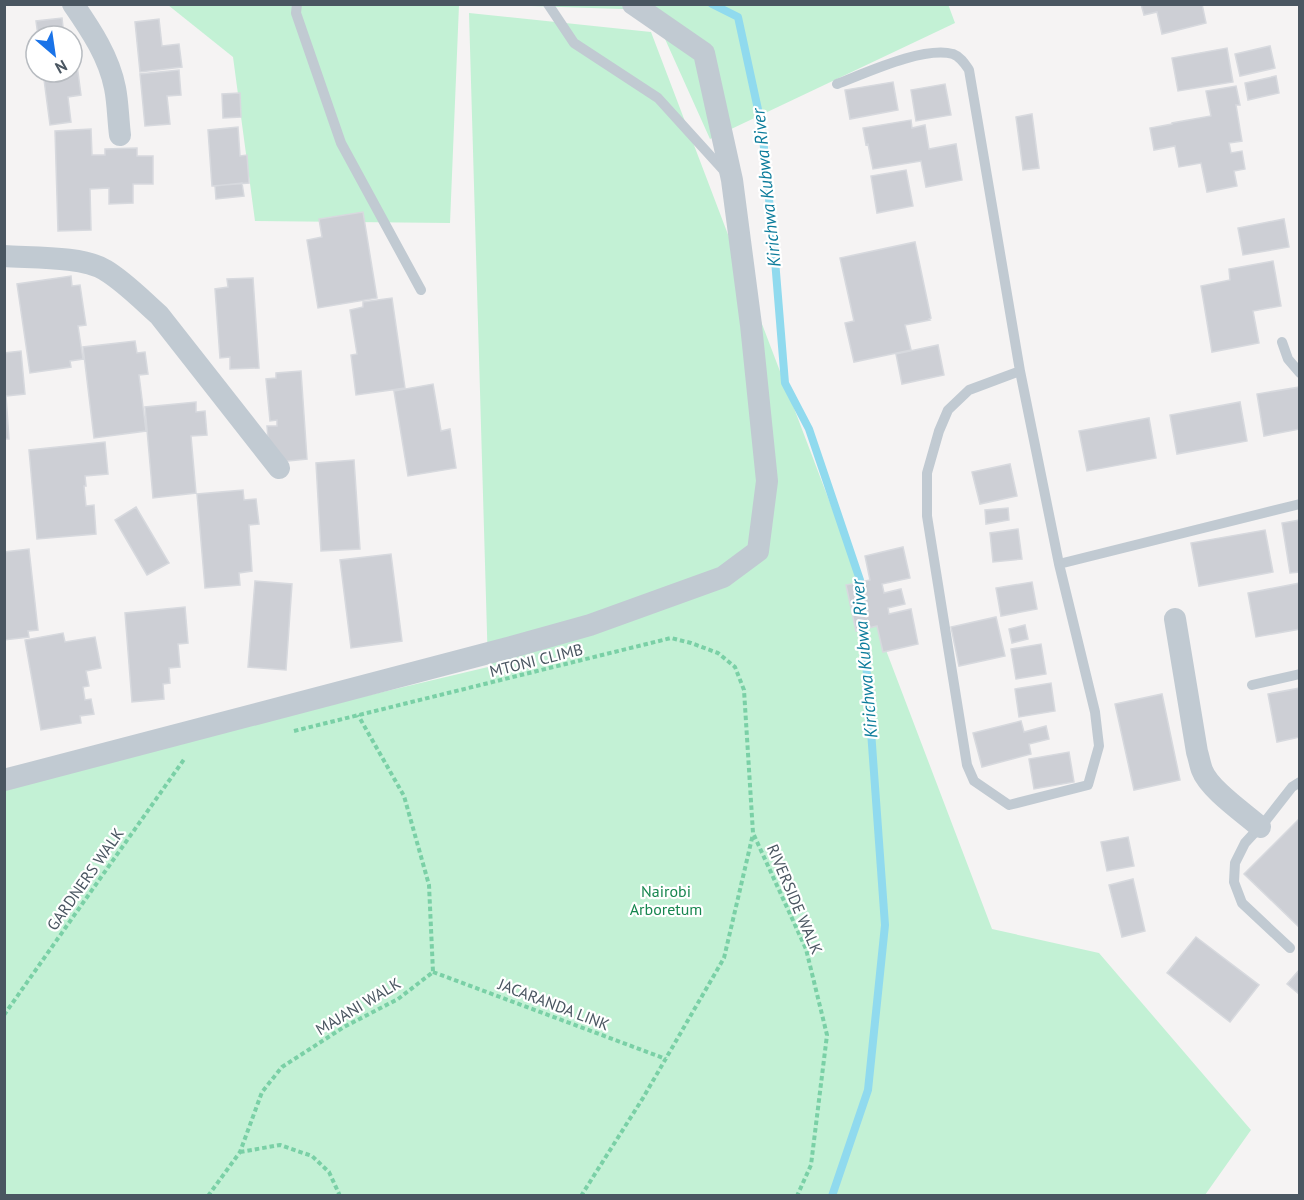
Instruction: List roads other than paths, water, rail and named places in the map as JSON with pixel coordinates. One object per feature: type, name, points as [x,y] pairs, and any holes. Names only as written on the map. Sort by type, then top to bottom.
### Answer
[{"type":"street","points":[[74,4],[93,32],[105,56],[115,87],[120,135]]},
{"type":"street","points":[[4,780],[590,625],[723,577],[758,551],[767,481],[751,325],[732,180],[704,53],[633,4]]},
{"type":"street","points":[[4,256],[75,260],[104,269],[159,315],[279,468]]},
{"type":"street","points":[[1175,619],[1202,770],[1218,791],[1260,827]]},
{"type":"lane","points":[[297,4],[296,14],[341,143],[420,290]]},
{"type":"lane","points":[[548,4],[574,44],[658,98],[732,180]]},
{"type":"lane","points":[[837,84],[930,52],[954,54],[964,61],[969,70],[1020,371],[1059,564],[1095,712],[1099,746],[1088,785],[1009,805],[974,781],[968,765],[927,516],[927,473],[948,410],[969,390],[1020,371]]},
{"type":"lane","points":[[1282,342],[1288,359],[1299,373]]},
{"type":"lane","points":[[1059,564],[1299,504]]},
{"type":"lane","points":[[1252,685],[1299,674]]},
{"type":"lane","points":[[1290,948],[1242,903],[1234,882],[1235,863],[1245,843],[1292,787],[1299,782]]},
{"type":"waterway","name":"Kirichwa Kubwa River","points":[[712,4],[738,17],[762,128],[785,383],[809,429],[860,580],[860,590]]},
{"type":"waterway","name":"Kirichwa Kubwa River","points":[[832,1196],[868,1090],[885,925],[863,620]]},
{"type":"park label","name":"Nairobi Arboretum","points":[[666,900]]}]
